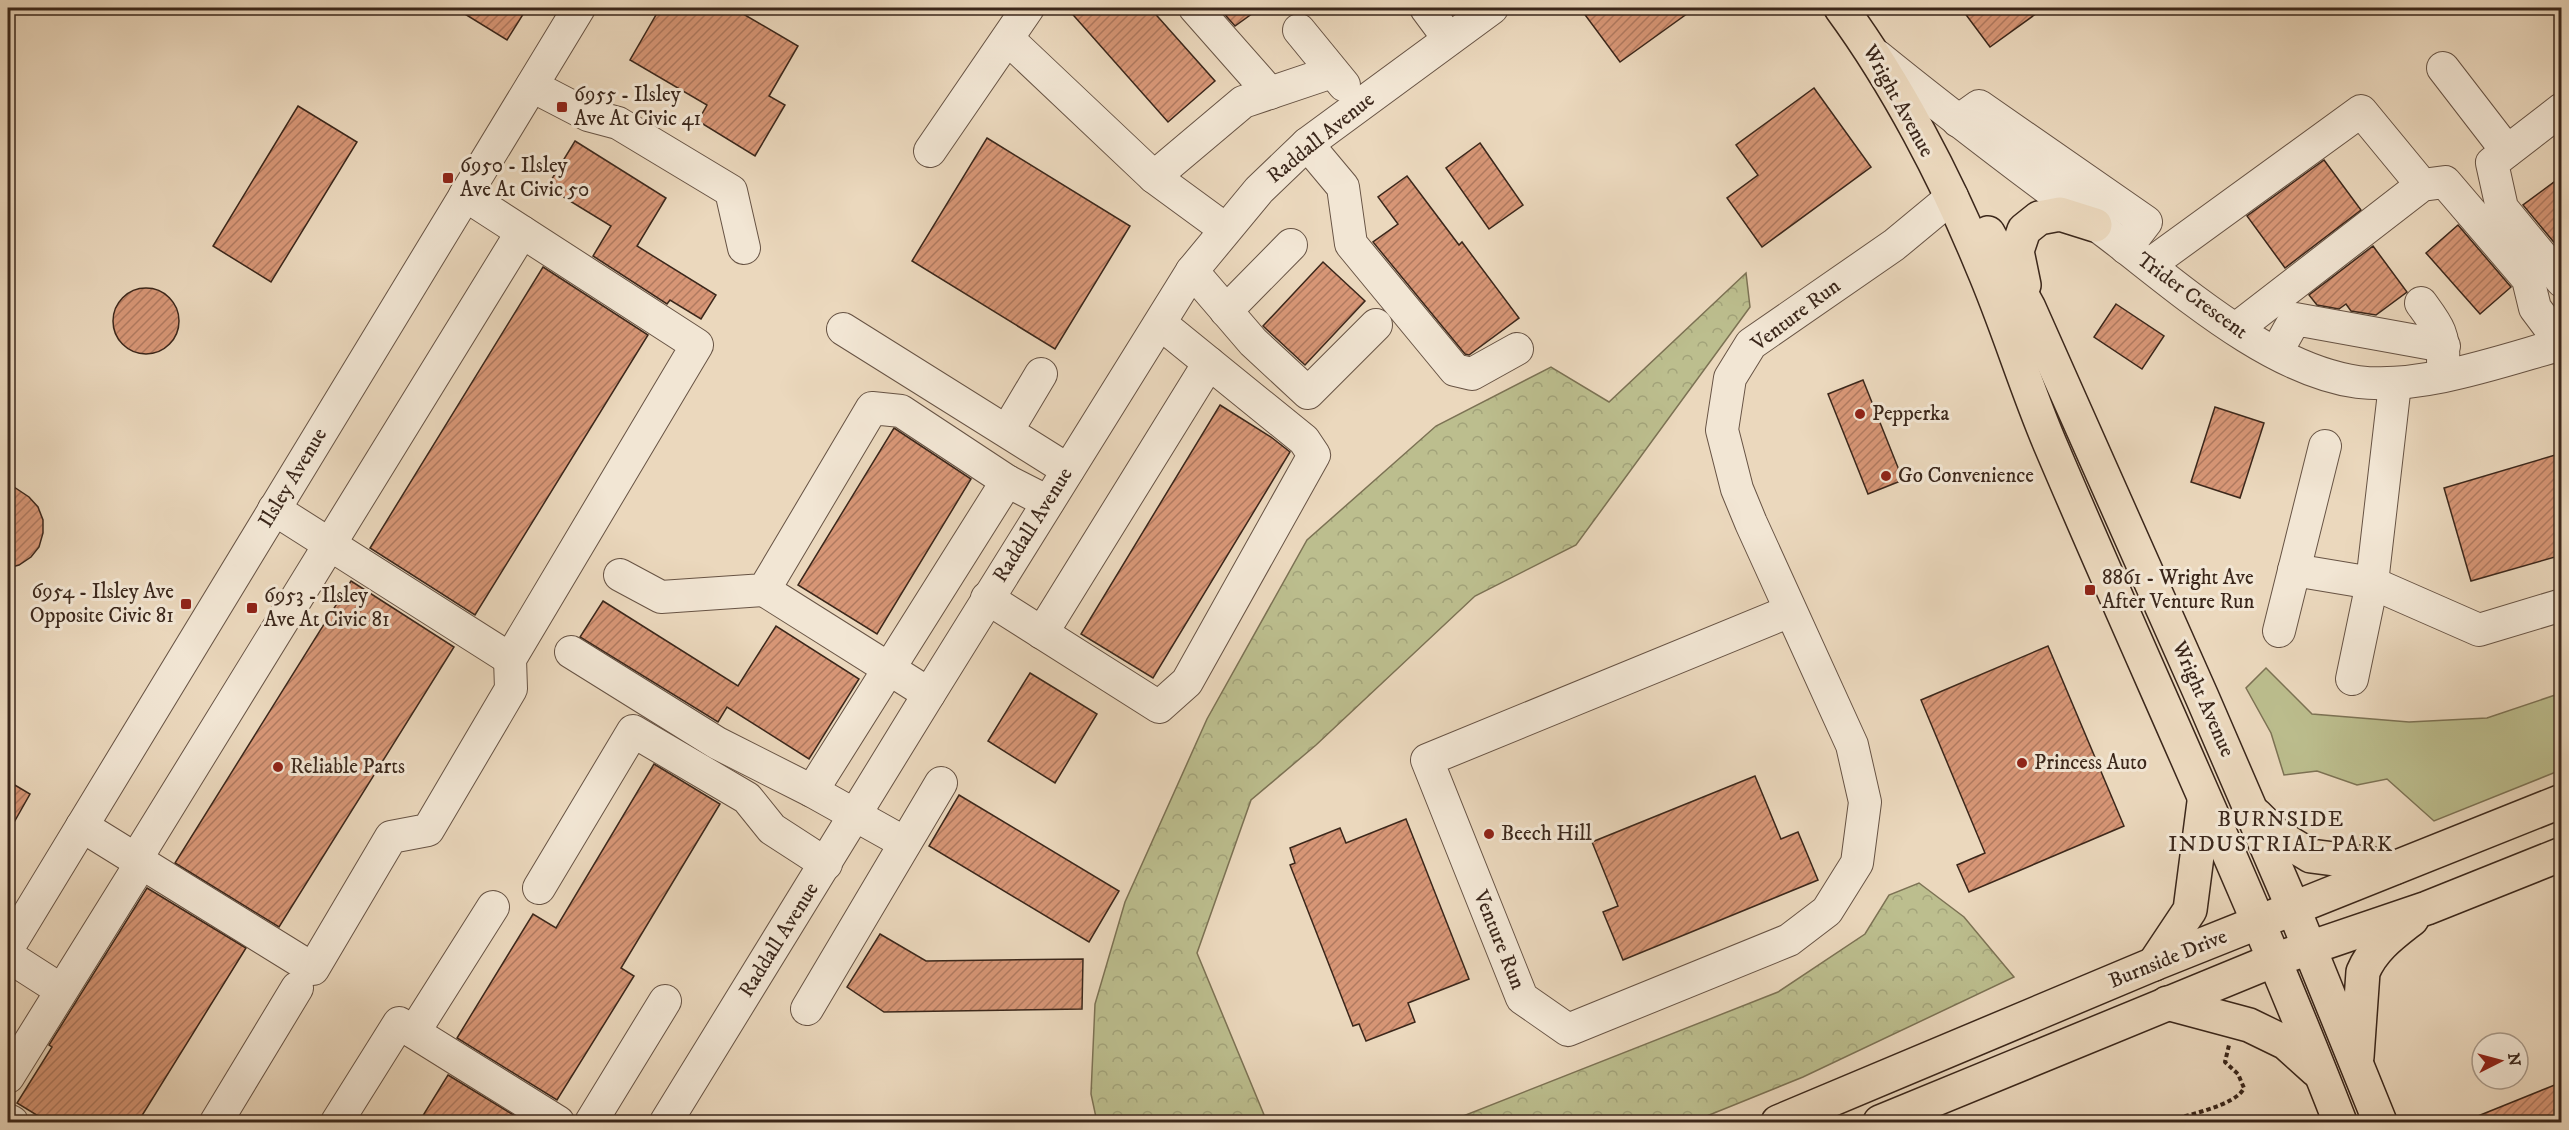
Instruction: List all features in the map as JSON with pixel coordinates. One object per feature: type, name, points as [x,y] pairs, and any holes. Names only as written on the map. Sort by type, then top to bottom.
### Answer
[{"type":"main road","name":"Wright Avenue","points":[[1840,8],[1876,55],[1952,197],[1982,265],[2049,441],[2274,960],[2340,1122]]},
{"type":"main road","name":"Wright Avenue","points":[[1952,197],[1977,213],[2029,308],[2294,910],[2380,1122]]},
{"type":"main road","points":[[2029,308],[2017,251],[2024,230],[2039,218],[2060,214],[2096,225]]},
{"type":"main road","points":[[2049,441],[2070,442],[2099,464]]},
{"type":"main road","points":[[2154,964],[2190,910],[2204,800]]},
{"type":"main road","name":"Burnside Drive","points":[[1778,1122],[2154,964],[2562,801]]},
{"type":"main road","points":[[2251,811],[2276,835],[2311,856],[2398,867]]},
{"type":"main road","name":"Burnside Drive","points":[[1880,1122],[2274,960],[2427,908],[2562,854]]},
{"type":"main road","points":[[2357,1064],[2363,972],[2367,963],[2381,943],[2427,908]]},
{"type":"main road","points":[[2168,1003],[2249,1024],[2286,1043],[2322,1076]]},
{"type":"street","name":"Ilsley Avenue","points":[[8,948],[579,8]]},
{"type":"street","points":[[930,151],[1028,8]]},
{"type":"street","points":[[1195,8],[1270,93]]},
{"type":"street","points":[[1426,8],[1449,39]]},
{"type":"street","name":"Raddall Avenue","points":[[666,1122],[987,598],[1161,324],[1192,271],[1259,190],[1307,144],[1492,8]]},
{"type":"street","points":[[1299,30],[1361,104]]},
{"type":"street","points":[[1008,39],[1154,177],[1225,229]]},
{"type":"street","name":"Trider Crescent","points":[[1876,55],[1958,121],[2236,329],[2276,353],[2328,376],[2359,382],[2395,384],[2443,360],[2479,368],[2561,344]]},
{"type":"street","points":[[2443,68],[2508,151]]},
{"type":"street","points":[[1154,177],[1242,102],[1332,72]]},
{"type":"street","points":[[532,86],[588,115],[618,123],[731,191],[744,248]]},
{"type":"street","points":[[1958,121],[1979,106],[2146,222],[2138,256]]},
{"type":"street","points":[[2562,109],[2492,163],[2502,208],[2562,281]]},
{"type":"street","points":[[2138,256],[2213,219],[2361,111],[2422,185]]},
{"type":"street","points":[[1307,144],[1343,187],[1351,244],[1455,370],[1472,374],[1517,349]]},
{"type":"street","points":[[2236,329],[2422,185],[2445,182],[2528,279],[2535,308],[2561,344]]},
{"type":"street","points":[[82,826],[313,969],[391,837],[428,830],[511,689],[510,659],[697,345],[465,195]]},
{"type":"street","name":"Venture Run","points":[[1790,611],[1427,760],[1522,998],[1568,1030],[1789,940],[1827,910],[1857,863],[1864,802],[1852,745],[1751,523],[1737,489],[1722,430],[1731,378],[1751,344],[1894,245],[1952,197]]},
{"type":"street","points":[[8,1077],[135,873],[136,860],[522,232]]},
{"type":"street","points":[[1226,311],[1291,245]]},
{"type":"street","points":[[1192,271],[1253,342],[1308,393],[1376,325]]},
{"type":"street","points":[[2276,353],[2295,319],[2289,288]]},
{"type":"street","points":[[2295,319],[2443,360],[2439,327],[2421,303]]},
{"type":"street","points":[[987,598],[1159,707],[1187,682],[1314,456],[1304,440],[1161,324]]},
{"type":"street","points":[[843,329],[1068,470]]},
{"type":"street","points":[[1042,633],[1216,368],[1253,342]]},
{"type":"street","points":[[1007,431],[1041,374]]},
{"type":"street","points":[[2352,679],[2372,583],[2395,384]]},
{"type":"street","points":[[764,590],[872,408],[901,411],[1007,482],[1048,502]]},
{"type":"street","points":[[2279,630],[2325,446]]},
{"type":"street","points":[[812,791],[1007,482]]},
{"type":"street","points":[[274,509],[510,659]]},
{"type":"street","points":[[2294,570],[2372,583],[2479,630],[2562,605]]},
{"type":"street","points":[[620,575],[661,597],[764,590],[929,694]]},
{"type":"street","points":[[571,652],[717,743],[812,791],[905,843]]},
{"type":"street","points":[[539,888],[633,731],[747,798],[772,829],[826,864]]},
{"type":"street","points":[[807,1009],[941,783]]},
{"type":"street","points":[[414,1032],[493,907]]},
{"type":"street","points":[[8,956],[62,990]]},
{"type":"street","points":[[216,1122],[297,988]]},
{"type":"street","points":[[591,1122],[664,1001]]},
{"type":"street","points":[[337,1122],[399,1023],[558,1122]]},
{"type":"street","points":[[8,1120],[12,1122]]},
{"type":"path","points":[[2163,1122],[2227,1102],[2241,1094],[2244,1088],[2238,1074],[2225,1062],[2231,1042]]},
{"type":"green space","points":[[1746,273],[1750,307],[1576,545],[1475,596],[1316,745],[1251,800],[1197,953],[1267,1122],[1097,1122],[1091,1094],[1095,1004],[1125,902],[1207,719],[1307,540],[1436,426],[1551,367],[1609,402]]},
{"type":"green space","points":[[2266,668],[2312,714],[2409,722],[2487,718],[2561,693],[2561,770],[2434,821],[2387,779],[2357,785],[2317,771],[2284,775],[2271,733],[2246,688]]},
{"type":"green space","points":[[1919,883],[1964,917],[2014,977],[1803,1077],[1692,1122],[1448,1122],[1778,992],[1865,934],[1889,895]]},
{"type":"building","points":[[455,8],[527,8],[507,40]]},
{"type":"building","points":[[660,8],[733,8],[798,46],[769,96],[785,105],[755,156],[698,121],[707,105],[630,60]]},
{"type":"building","points":[[1067,8],[1150,8],[1215,81],[1168,122]]},
{"type":"building","points":[[1219,8],[1260,8],[1235,26]]},
{"type":"building","points":[[1580,8],[1695,8],[1620,62]]},
{"type":"building","points":[[1961,8],[2044,8],[1990,47]]},
{"type":"building","points":[[1814,88],[1871,167],[1762,247],[1727,198],[1758,175],[1736,145]]},
{"type":"building","points":[[298,106],[357,142],[271,282],[213,246]]},
{"type":"building","points":[[987,138],[1130,226],[1055,349],[912,261]]},
{"type":"building","points":[[575,141],[666,198],[637,246],[716,295],[701,319],[670,300],[667,304],[593,256],[611,226],[547,187]]},
{"type":"building","points":[[1480,143],[1523,205],[1489,229],[1446,168]]},
{"type":"building","points":[[2324,160],[2361,210],[2285,268],[2247,216]]},
{"type":"building","points":[[1407,176],[1459,245],[1462,242],[1519,318],[1469,355],[1465,354],[1373,242],[1398,224],[1378,197]]},
{"type":"building","points":[[2562,176],[2562,252],[2523,205]]},
{"type":"building","points":[[2458,225],[2511,287],[2480,314],[2426,253]]},
{"type":"building","points":[[2373,246],[2407,292],[2376,315],[2351,311],[2346,304],[2339,309],[2317,305],[2309,295]]},
{"type":"building","points":[[1323,262],[1365,301],[1305,365],[1263,326]]},
{"type":"building","points":[[543,267],[648,335],[475,615],[370,548]]},
{"type":"building","points":[[146,288],[159,291],[169,298],[176,308],[179,321],[176,334],[169,344],[159,351],[146,354],[133,351],[123,344],[116,334],[113,321],[116,308],[123,298],[133,291]]},
{"type":"building","points":[[2116,304],[2164,336],[2142,369],[2094,337]]},
{"type":"building","points":[[1863,380],[1903,480],[1868,494],[1828,394]]},
{"type":"building","points":[[1220,405],[1271,437],[1290,452],[1153,678],[1081,634]]},
{"type":"building","points":[[2215,407],[2264,423],[2240,498],[2191,482]]},
{"type":"building","points":[[894,428],[971,479],[877,634],[798,585]]},
{"type":"building","points":[[2562,453],[2562,555],[2471,581],[2444,488]]},
{"type":"building","points":[[8,483],[29,497],[38,507],[43,520],[43,533],[39,547],[31,557],[19,565],[8,568]]},
{"type":"building","points":[[351,581],[454,647],[279,927],[175,863]]},
{"type":"building","points":[[603,601],[738,686],[776,626],[859,679],[809,759],[727,707],[718,722],[580,637]]},
{"type":"building","name":"Princess Auto","points":[[2048,646],[2124,826],[1969,892],[1957,865],[1985,853],[1921,700]]},
{"type":"building","points":[[1030,673],[1097,714],[1055,783],[988,741]]},
{"type":"building","points":[[654,764],[720,804],[621,968],[634,976],[557,1100],[457,1038],[533,914],[556,928]]},
{"type":"building","points":[[1755,776],[1781,839],[1798,832],[1818,880],[1623,960],[1603,912],[1618,906],[1592,842]]},
{"type":"building","points":[[8,781],[30,794],[8,833]]},
{"type":"building","points":[[959,795],[1119,891],[1089,942],[929,846]]},
{"type":"building","points":[[1406,819],[1469,979],[1408,1003],[1415,1022],[1366,1041],[1359,1024],[1353,1026],[1290,865],[1295,863],[1290,848],[1340,828],[1346,843]]},
{"type":"building","points":[[147,888],[246,948],[138,1122],[48,1122],[17,1103],[52,1047],[49,1045]]},
{"type":"building","points":[[880,934],[926,961],[1083,959],[1082,1009],[884,1012],[847,987]]},
{"type":"building","points":[[448,1075],[525,1122],[419,1122]]},
{"type":"building","points":[[2562,1082],[2562,1122],[2463,1122]]},
{"type":"place","name":"6955 - Ilsley Ave At Civic 41","points":[[562,107]]},
{"type":"place","name":"6950 - Ilsley Ave At Civic 50","points":[[448,178]]},
{"type":"place","name":"Pepperka","points":[[1860,414]]},
{"type":"place","name":"Go Convenience","points":[[1886,476]]},
{"type":"place","name":"8861 - Wright Ave After Venture Run","points":[[2090,590]]},
{"type":"place","name":"6954 - Ilsley Ave Opposite Civic 81","points":[[186,604]]},
{"type":"place","name":"6953 - Ilsley Ave At Civic 81","points":[[252,608]]},
{"type":"place","name":"Princess Auto","points":[[2022,763]]},
{"type":"place","name":"Reliable Parts","points":[[278,767]]},
{"type":"place","name":"Beech Hill","points":[[1489,834]]},
{"type":"district","name":"BURNSIDE INDUSTRIAL PARK","points":[[2281,832]]}]
